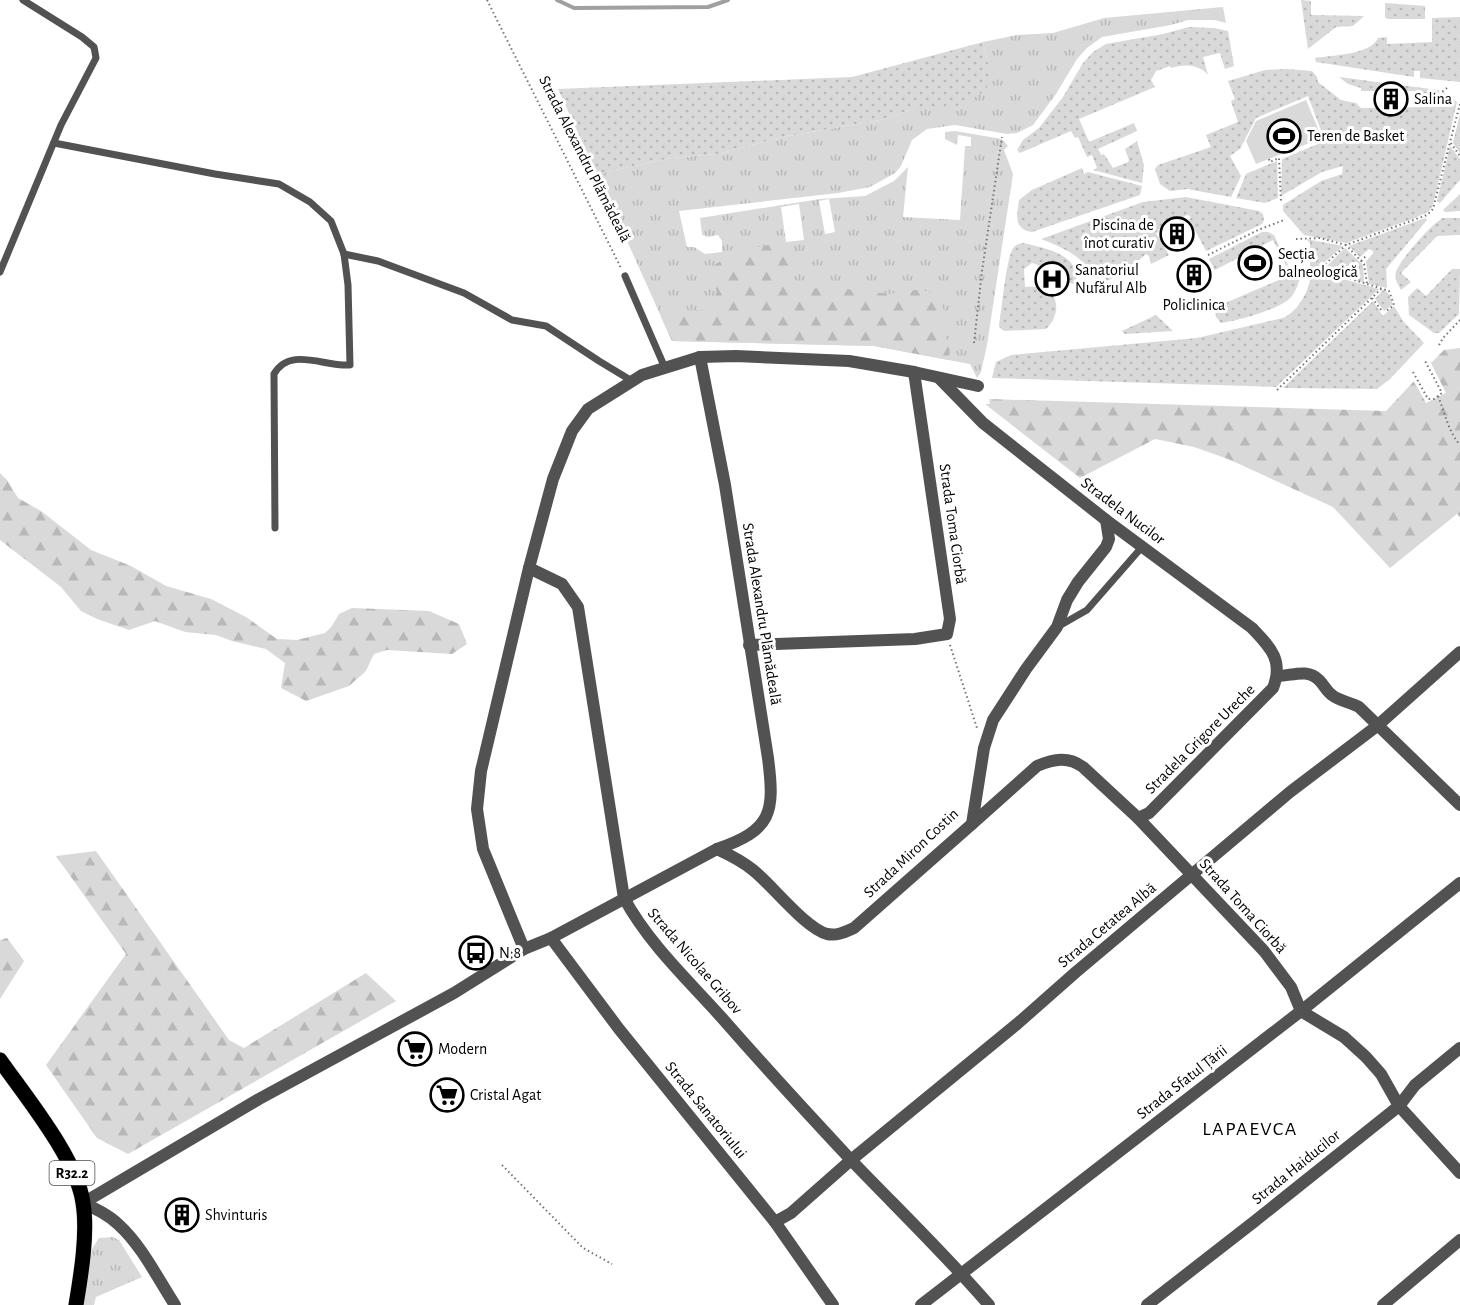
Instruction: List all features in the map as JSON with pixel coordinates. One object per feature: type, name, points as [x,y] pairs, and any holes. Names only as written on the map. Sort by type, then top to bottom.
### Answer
[{"type":"main road","name":"R32.2","points":[[0,1060],[52,1134],[75,1180],[83,1203],[83,1242],[76,1305]]},
{"type":"street","points":[[524,949],[483,849],[477,809],[481,771],[529,568],[553,479],[572,431],[588,409],[642,375],[700,357],[736,356],[849,361],[978,386]]},
{"type":"street","name":"Strada Alexandru Plămădeală","points":[[83,1203],[259,1100],[454,993],[524,949],[551,938],[757,830],[768,814],[772,791],[725,485],[700,357]]},
{"type":"street","name":"Strada Toma Ciorbă","points":[[914,372],[950,619],[947,634]]},
{"type":"street","name":"Stradela Nucilor","points":[[938,377],[983,423],[1106,520],[1252,628],[1267,644],[1275,657],[1278,676]]},
{"type":"street","name":"Strada Miron Costin","points":[[717,849],[735,857],[754,871],[818,929],[834,935],[854,928],[972,824],[984,748],[993,720],[1057,627],[1078,582],[1106,547],[1109,539],[1106,520]]},
{"type":"street","name":"Strada Nicolae Gribov","points":[[529,568],[561,584],[578,607],[624,898],[648,936],[851,1160],[989,1305]]},
{"type":"street","points":[[749,645],[915,639],[947,634]]},
{"type":"street","name":"Strada Cetatea Albă","points":[[775,1222],[791,1213],[851,1160],[1017,1024],[1290,792],[1377,726],[1460,652]]},
{"type":"street","points":[[1278,676],[1309,674],[1318,679],[1330,695],[1350,701],[1359,707],[1460,805]]},
{"type":"street","name":"Stradela Grigore Ureche","points":[[1138,818],[1149,813],[1261,702],[1273,688],[1278,676]]},
{"type":"street","name":"Strada Toma Ciorbă","points":[[972,824],[1037,766],[1063,759],[1075,761],[1138,818],[1264,951],[1291,987],[1302,1011]]},
{"type":"street","name":"Strada Sfatul Țării","points":[[921,1305],[1302,1011],[1460,883]]},
{"type":"street","name":"Strada Sanatoriului","points":[[551,938],[619,1029],[775,1222],[833,1305]]},
{"type":"street","points":[[1302,1011],[1344,1037],[1366,1057],[1381,1074],[1399,1106],[1460,1173]]},
{"type":"street","name":"Strada Haiducilor","points":[[1147,1305],[1399,1106],[1415,1085],[1460,1048]]},
{"type":"street","points":[[83,1203],[102,1212],[120,1225],[138,1248],[175,1305]]},
{"type":"street","points":[[1383,1305],[1460,1240]]},
{"type":"lane","points":[[0,272],[69,109],[96,58],[94,47],[82,37],[23,0]]},
{"type":"lane","points":[[54,143],[214,174],[279,184],[310,202],[331,221],[344,254],[348,285],[350,365],[337,366],[289,359],[279,364],[274,374],[275,528]]},
{"type":"lane","points":[[344,254],[378,261],[464,293],[512,320],[546,326],[632,381]]},
{"type":"lane","points":[[625,276],[665,368]]},
{"type":"lane","points":[[1057,627],[1087,610],[1142,547]]},
{"type":"path","name":"Strada Alexandru Plămădeală","points":[[487,0],[625,276]]},
{"type":"path","points":[[1422,98],[1434,99],[1447,88]]},
{"type":"path","points":[[1320,270],[1346,245],[1427,215],[1433,209],[1460,104]]},
{"type":"path","points":[[974,342],[1002,137]]},
{"type":"path","points":[[1450,142],[1460,156]]},
{"type":"path","points":[[1269,159],[1270,162],[1279,158],[1281,202]]},
{"type":"path","points":[[1208,255],[1284,220]]},
{"type":"path","points":[[1296,238],[1320,238],[1346,245],[1364,264],[1367,284]]},
{"type":"path","points":[[1361,261],[1367,255]]},
{"type":"path","points":[[1305,270],[1320,270],[1382,288],[1389,291],[1394,305],[1384,311],[1372,298]]},
{"type":"path","points":[[1277,390],[1382,288]]},
{"type":"path","points":[[1439,345],[1460,320]]},
{"type":"path","points":[[1413,372],[1428,399],[1442,393],[1424,359]]},
{"type":"path","points":[[1438,396],[1448,425],[1460,445]]},
{"type":"path","points":[[947,634],[961,685],[984,748]]},
{"type":"path","points":[[502,1165],[583,1248],[612,1264]]},
{"type":"green space","points":[[1301,0],[1311,1],[1311,15],[1364,16],[1353,26],[1336,27],[1308,49]]},
{"type":"green space","points":[[1385,3],[1425,6],[1425,19],[1387,19]]},
{"type":"green space","points":[[1223,7],[1226,23],[1215,20],[1188,20],[1102,37],[1077,59],[1056,94],[1033,125],[1017,133],[1007,134],[955,125],[927,129],[912,140],[901,166],[895,173],[870,187],[838,193],[679,211],[687,247],[694,247],[705,254],[722,252],[722,241],[718,235],[708,237],[702,235],[700,218],[820,199],[865,196],[894,181],[908,167],[903,217],[960,220],[965,146],[971,146],[971,137],[958,135],[957,145],[945,139],[945,132],[955,131],[1002,139],[1008,146],[1004,150],[1013,174],[987,345],[981,372],[977,378],[970,364],[874,346],[672,341],[597,174],[671,158],[718,154],[782,137],[880,120],[925,107],[988,63],[983,42],[1017,35],[1053,33],[1104,18]],"holes":[[[829,199],[835,232],[825,234],[819,201]],[[799,204],[804,240],[786,242],[781,207]]]},
{"type":"green space","points":[[1460,17],[1460,82],[1420,78],[1420,71],[1414,71],[1414,77],[1316,62],[1315,58],[1341,55],[1367,48],[1378,38],[1387,37],[1387,44],[1432,42],[1432,18]]},
{"type":"green space","points":[[1189,27],[1228,31],[1234,66],[1225,69],[1220,53],[1203,57],[1208,75],[1196,67],[1171,68],[1170,66],[1156,71],[1151,80],[1155,87],[1079,119],[1089,142],[1134,123],[1137,131],[1098,149],[1113,168],[1128,162],[1125,149],[1137,141],[1144,165],[1142,183],[1093,170],[1097,168],[1092,155],[1087,157],[1078,137],[1075,138],[1071,131],[1020,153],[1017,150],[1023,140],[1039,128],[1093,52],[1106,44]]},
{"type":"green space","points":[[983,42],[988,63],[989,82],[986,90],[966,103],[911,110],[880,120],[782,137],[718,154],[671,158],[597,174],[558,89],[852,77]]},
{"type":"green space","points":[[1265,70],[1312,71],[1318,82],[1341,100],[1356,103],[1361,108],[1426,107],[1443,92],[1457,102],[1433,205],[1429,211],[1346,243],[1304,235],[1283,211],[1283,205],[1321,181],[1342,174],[1343,166],[1322,172],[1281,196],[1282,159],[1325,141],[1308,96],[1256,118],[1240,149],[1230,156],[1241,176],[1231,197],[1187,189],[1170,191],[1160,184],[1155,169],[1158,165],[1211,147],[1206,135],[1238,122],[1231,101],[1235,99],[1228,81]]},
{"type":"green space","points":[[1339,77],[1440,91],[1432,98],[1421,97],[1421,91],[1361,91],[1361,88],[1348,84]]},
{"type":"green space","points":[[1306,100],[1322,138],[1256,164],[1246,141],[1256,121]]},
{"type":"green space","points":[[1460,114],[1460,153],[1453,143]]},
{"type":"green space","points":[[1450,146],[1460,159],[1460,180],[1440,203],[1437,201]]},
{"type":"green space","points":[[1277,161],[1278,198],[1265,203],[1236,198],[1246,174]]},
{"type":"green space","points":[[1082,168],[1084,174],[1088,172],[1142,186],[1140,195],[1032,232],[1019,225],[1019,200],[1032,190]]},
{"type":"green space","points":[[1460,194],[1460,211],[1445,212],[1443,210]]},
{"type":"green space","points":[[1186,197],[1259,211],[1263,214],[1264,220],[1262,224],[1206,251],[1189,219],[1190,216],[1187,215],[1156,233],[1169,255],[1151,264],[1146,254],[1138,261],[1137,266],[1100,284],[1088,267],[1075,256],[1041,239],[1143,202]]},
{"type":"green space","points":[[1425,218],[1427,220],[1386,269],[1387,288],[1369,284],[1366,261],[1373,251],[1369,249],[1360,257],[1349,246]]},
{"type":"green space","points":[[1443,218],[1460,218],[1460,235],[1437,236],[1401,273],[1411,282],[1401,290],[1396,277],[1398,267],[1425,234]]},
{"type":"green space","points":[[1262,232],[1274,235],[1288,265],[1286,266],[1273,240],[1215,270],[1209,259]]},
{"type":"green space","points":[[1306,239],[1343,246],[1318,268],[1310,268],[1310,243]]},
{"type":"green space","points":[[1023,243],[1042,247],[1068,260],[1074,266],[1077,275],[1076,285],[1067,282],[1054,270],[1032,263],[1024,269],[1025,287],[1039,287],[1054,297],[1056,308],[1053,319],[1046,329],[1004,331],[999,325],[1009,261],[1014,247]]},
{"type":"green space","points":[[774,244],[788,249],[808,251],[814,263],[789,275],[771,279],[798,290],[829,287],[889,294],[916,290],[934,292],[939,296],[945,313],[940,327],[950,345],[949,360],[874,346],[672,341],[661,317],[679,310],[707,311],[717,292],[708,269],[740,252]]},
{"type":"green space","points":[[1345,248],[1363,265],[1364,283],[1324,269]]},
{"type":"green space","points":[[1452,269],[1460,269],[1459,314],[1439,333],[1434,333],[1409,315],[1408,297],[1417,288],[1426,296]]},
{"type":"green space","points":[[1311,273],[1322,273],[1379,289],[1276,387],[992,378],[996,362],[1011,355],[1197,338],[1283,318],[1289,315],[1303,299]]},
{"type":"green space","points":[[1293,274],[1300,275],[1296,290],[1291,297],[1278,306],[1228,322],[1221,323],[1216,317],[1215,308],[1218,306]]},
{"type":"green space","points":[[1383,290],[1388,293],[1393,304],[1384,311],[1375,299]]},
{"type":"green space","points":[[1373,301],[1383,316],[1394,306],[1403,321],[1424,343],[1390,379],[1377,389],[1283,388]]},
{"type":"green space","points":[[1156,315],[1173,331],[1125,334],[1122,331]]},
{"type":"green space","points":[[1460,348],[1460,517],[1457,514],[1390,568],[1333,507],[1228,459],[1194,447],[1155,439],[1080,478],[985,404],[990,404],[989,399],[1386,411],[1414,381],[1426,403],[1446,393],[1431,363],[1444,350]]},
{"type":"green space","points":[[0,473],[18,498],[41,511],[91,550],[131,566],[166,586],[211,599],[246,617],[277,639],[297,640],[325,633],[339,614],[352,608],[429,611],[459,624],[467,644],[452,654],[387,650],[374,654],[365,672],[349,686],[306,701],[281,688],[285,663],[266,649],[216,635],[185,632],[155,621],[129,630],[81,611],[61,587],[0,540]]},
{"type":"green space","points":[[96,851],[229,1040],[244,1048],[366,973],[396,1001],[128,1154],[97,1138],[46,1065],[126,954],[56,856]]},
{"type":"green space","points":[[7,938],[24,961],[0,999],[0,940]]},
{"type":"green space","points":[[113,1237],[119,1240],[142,1277],[96,1297],[94,1305],[83,1305],[92,1249],[99,1238]]},
{"type":"waterway","points":[[557,0],[574,8],[708,7],[728,0]]},
{"type":"place","name":"Salina","points":[[1391,99]]},
{"type":"place","name":"Teren de Basket","points":[[1284,136]]},
{"type":"place","name":"Piscina de înot curativ","points":[[1177,234]]},
{"type":"place","name":"Secția balneologică","points":[[1255,263]]},
{"type":"place","name":"Policlinica","points":[[1194,275]]},
{"type":"place","name":"Sanatoriul Nufărul Alb","points":[[1052,279]]},
{"type":"place","name":"N:8","points":[[476,953]]},
{"type":"place","name":"Modern","points":[[415,1049]]},
{"type":"place","name":"Cristal Agat","points":[[447,1095]]},
{"type":"place","name":"Shvinturis","points":[[182,1215]]},
{"type":"district","name":"LAPAEVCA","points":[[1250,1129]]}]
